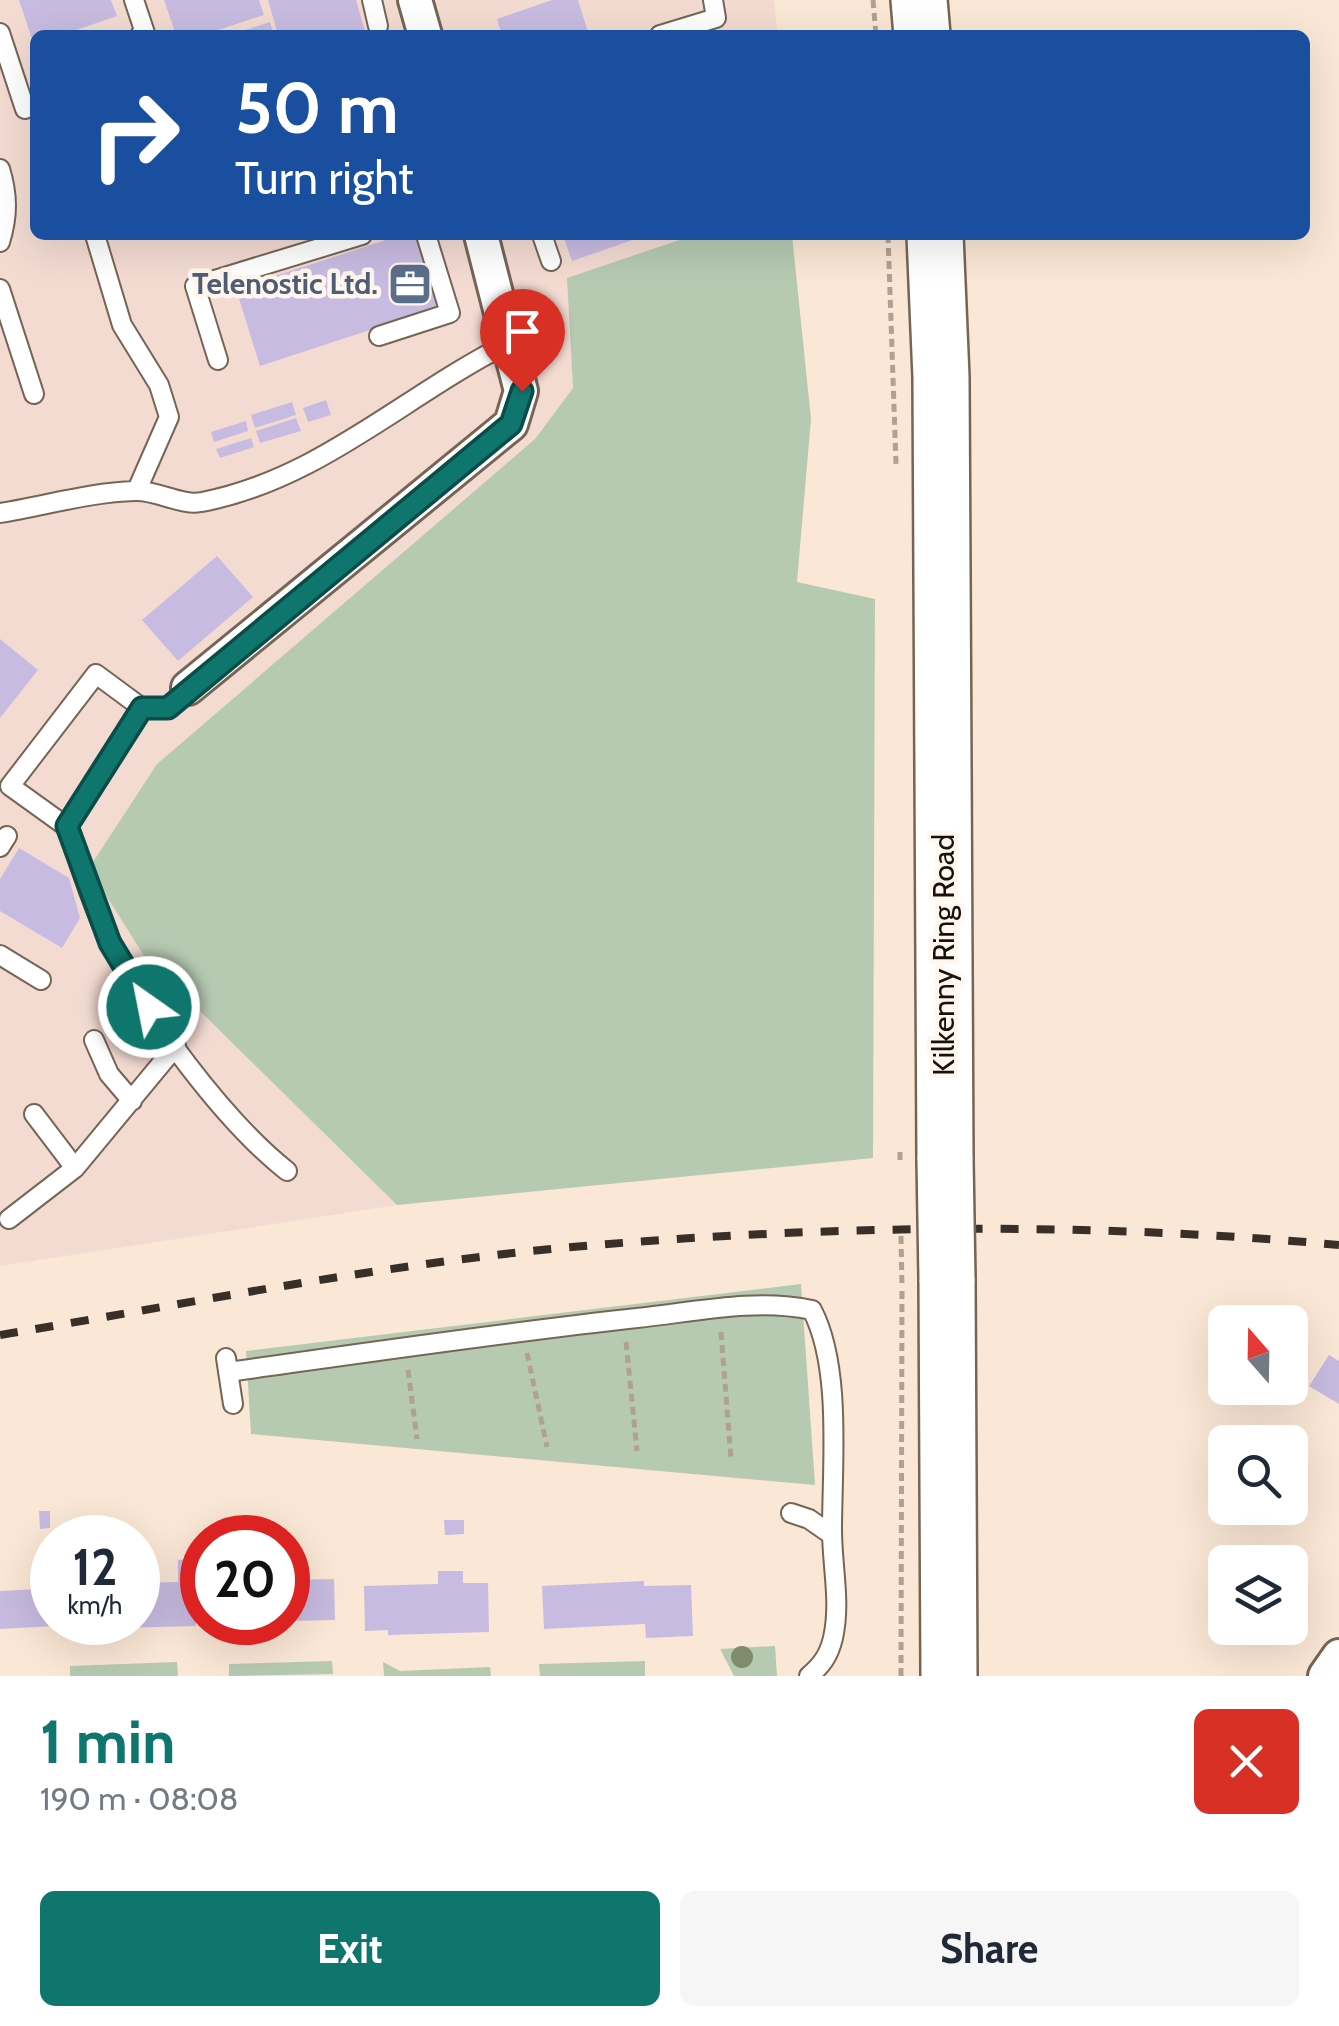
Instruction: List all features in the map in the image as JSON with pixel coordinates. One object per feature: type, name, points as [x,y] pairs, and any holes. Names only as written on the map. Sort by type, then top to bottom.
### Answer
[{"type":"highway","points":[[919,0],[922,30]]},
{"type":"highway","name":"Kilkenny Ring Road","points":[[935,240],[941,377],[945,1160],[925,1284],[949,1676]]},
{"type":"street","points":[[415,0],[424,30]]},
{"type":"street","points":[[188,688],[511,424],[522,391],[482,240]]},
{"type":"street","points":[[1326,1676],[1339,1656]]},
{"type":"lane","points":[[134,0],[144,30]]},
{"type":"lane","points":[[372,0],[378,26]]},
{"type":"lane","points":[[676,30],[716,18],[713,0]]},
{"type":"lane","points":[[0,33],[25,109]]},
{"type":"lane","points":[[14,77],[30,72]]},
{"type":"lane","points":[[0,169],[7,192],[6,223],[0,242]]},
{"type":"lane","points":[[96,240],[122,325],[159,385],[169,417],[137,490]]},
{"type":"lane","points":[[218,360],[195,286],[346,240]]},
{"type":"lane","points":[[379,336],[450,313],[428,240]]},
{"type":"lane","points":[[544,240],[550,261]]},
{"type":"lane","points":[[0,289],[34,394]]},
{"type":"lane","points":[[0,513],[137,490],[198,503],[278,479],[358,439],[465,365],[511,342]]},
{"type":"lane","points":[[188,688],[168,708],[142,708],[96,674],[5,784],[67,826],[110,943],[176,1046],[262,1151],[287,1171]]},
{"type":"lane","points":[[67,826],[142,708]]},
{"type":"lane","points":[[0,956],[41,980]]},
{"type":"lane","points":[[94,1040],[109,1074],[132,1101]]},
{"type":"lane","points":[[10,1219],[75,1168],[176,1046]]},
{"type":"lane","points":[[34,1114],[75,1168]]},
{"type":"lane","points":[[233,1404],[227,1365],[779,1303],[812,1310],[826,1335],[834,1474],[832,1535],[838,1591],[833,1636],[823,1665],[809,1676]]},
{"type":"lane","points":[[791,1513],[809,1519],[832,1535]]},
{"type":"path","points":[[873,0],[876,30]]},
{"type":"path","points":[[901,1676],[925,1284]]},
{"type":"path","points":[[720,1309],[731,1459]]},
{"type":"path","points":[[624,1320],[637,1451]]},
{"type":"path","points":[[524,1330],[532,1394],[546,1447]]},
{"type":"path","points":[[405,1347],[417,1439]]},
{"type":"shaded area","points":[[0,0],[774,0],[777,30],[30,30],[30,240],[679,240],[568,278],[573,388],[535,439],[157,764],[89,868],[144,956],[397,1205],[0,1266]]},
{"type":"green space","points":[[679,240],[793,240],[811,419],[797,582],[875,599],[873,1158],[397,1205],[144,956],[89,868],[157,764],[535,439],[573,388],[567,278]]},
{"type":"green space","points":[[801,1284],[815,1485],[251,1434],[246,1351]]},
{"type":"green space","points":[[775,1646],[777,1676],[734,1676],[720,1649]]},
{"type":"green space","points":[[332,1661],[333,1674],[229,1676],[229,1664]]},
{"type":"green space","points":[[645,1661],[645,1676],[540,1676],[539,1664]]},
{"type":"green space","points":[[177,1662],[178,1676],[70,1676],[70,1666]]},
{"type":"green space","points":[[383,1662],[400,1671],[490,1667],[491,1676],[384,1676]]},
{"type":"building","points":[[19,0],[111,0],[117,16],[76,30],[30,33]]},
{"type":"building","points":[[164,0],[259,0],[264,15],[218,30],[174,30]]},
{"type":"building","points":[[268,0],[356,0],[365,30],[277,30]]},
{"type":"building","points":[[552,0],[578,0],[587,30],[500,30],[497,19]]},
{"type":"building","points":[[270,22],[272,30],[245,30]]},
{"type":"building","points":[[386,240],[419,240],[440,307],[260,366],[236,289]]},
{"type":"building","points":[[565,240],[632,240],[572,261]]},
{"type":"building","points":[[326,400],[331,415],[308,422],[303,408]]},
{"type":"building","points":[[292,402],[296,415],[255,428],[251,415]]},
{"type":"building","points":[[296,418],[301,431],[260,443],[256,431]]},
{"type":"building","points":[[246,421],[248,431],[214,442],[211,432]]},
{"type":"building","points":[[251,438],[254,447],[220,458],[216,449]]},
{"type":"building","points":[[217,556],[253,597],[178,661],[142,620]]},
{"type":"building","points":[[0,639],[38,670],[0,718]]},
{"type":"building","points":[[19,848],[69,878],[80,918],[62,948],[0,911],[0,879]]},
{"type":"building","points":[[1329,1355],[1339,1361],[1339,1404],[1309,1386]]},
{"type":"building","points":[[444,1520],[464,1520],[464,1534],[445,1535]]},
{"type":"building","points":[[178,1560],[180,1626],[160,1627],[160,1582],[178,1582]]},
{"type":"building","points":[[438,1571],[463,1571],[463,1583],[488,1583],[489,1632],[388,1635],[388,1630],[365,1631],[364,1586],[438,1584]]},
{"type":"building","points":[[334,1579],[335,1620],[310,1621],[310,1580]]},
{"type":"building","points":[[644,1581],[644,1586],[691,1585],[693,1636],[646,1638],[645,1624],[544,1629],[542,1586]]},
{"type":"building","points":[[30,1589],[30,1627],[0,1629],[0,1591]]},
{"type":"railway","points":[[0,1335],[420,1265],[658,1240],[853,1231],[1047,1229],[1339,1245]]},
{"type":"place","name":"Telenostic Ltd.","points":[[410,284]]},
{"type":"route","points":[[149,1007],[110,943],[67,826],[142,708],[168,708],[511,424],[522,391]]}]
